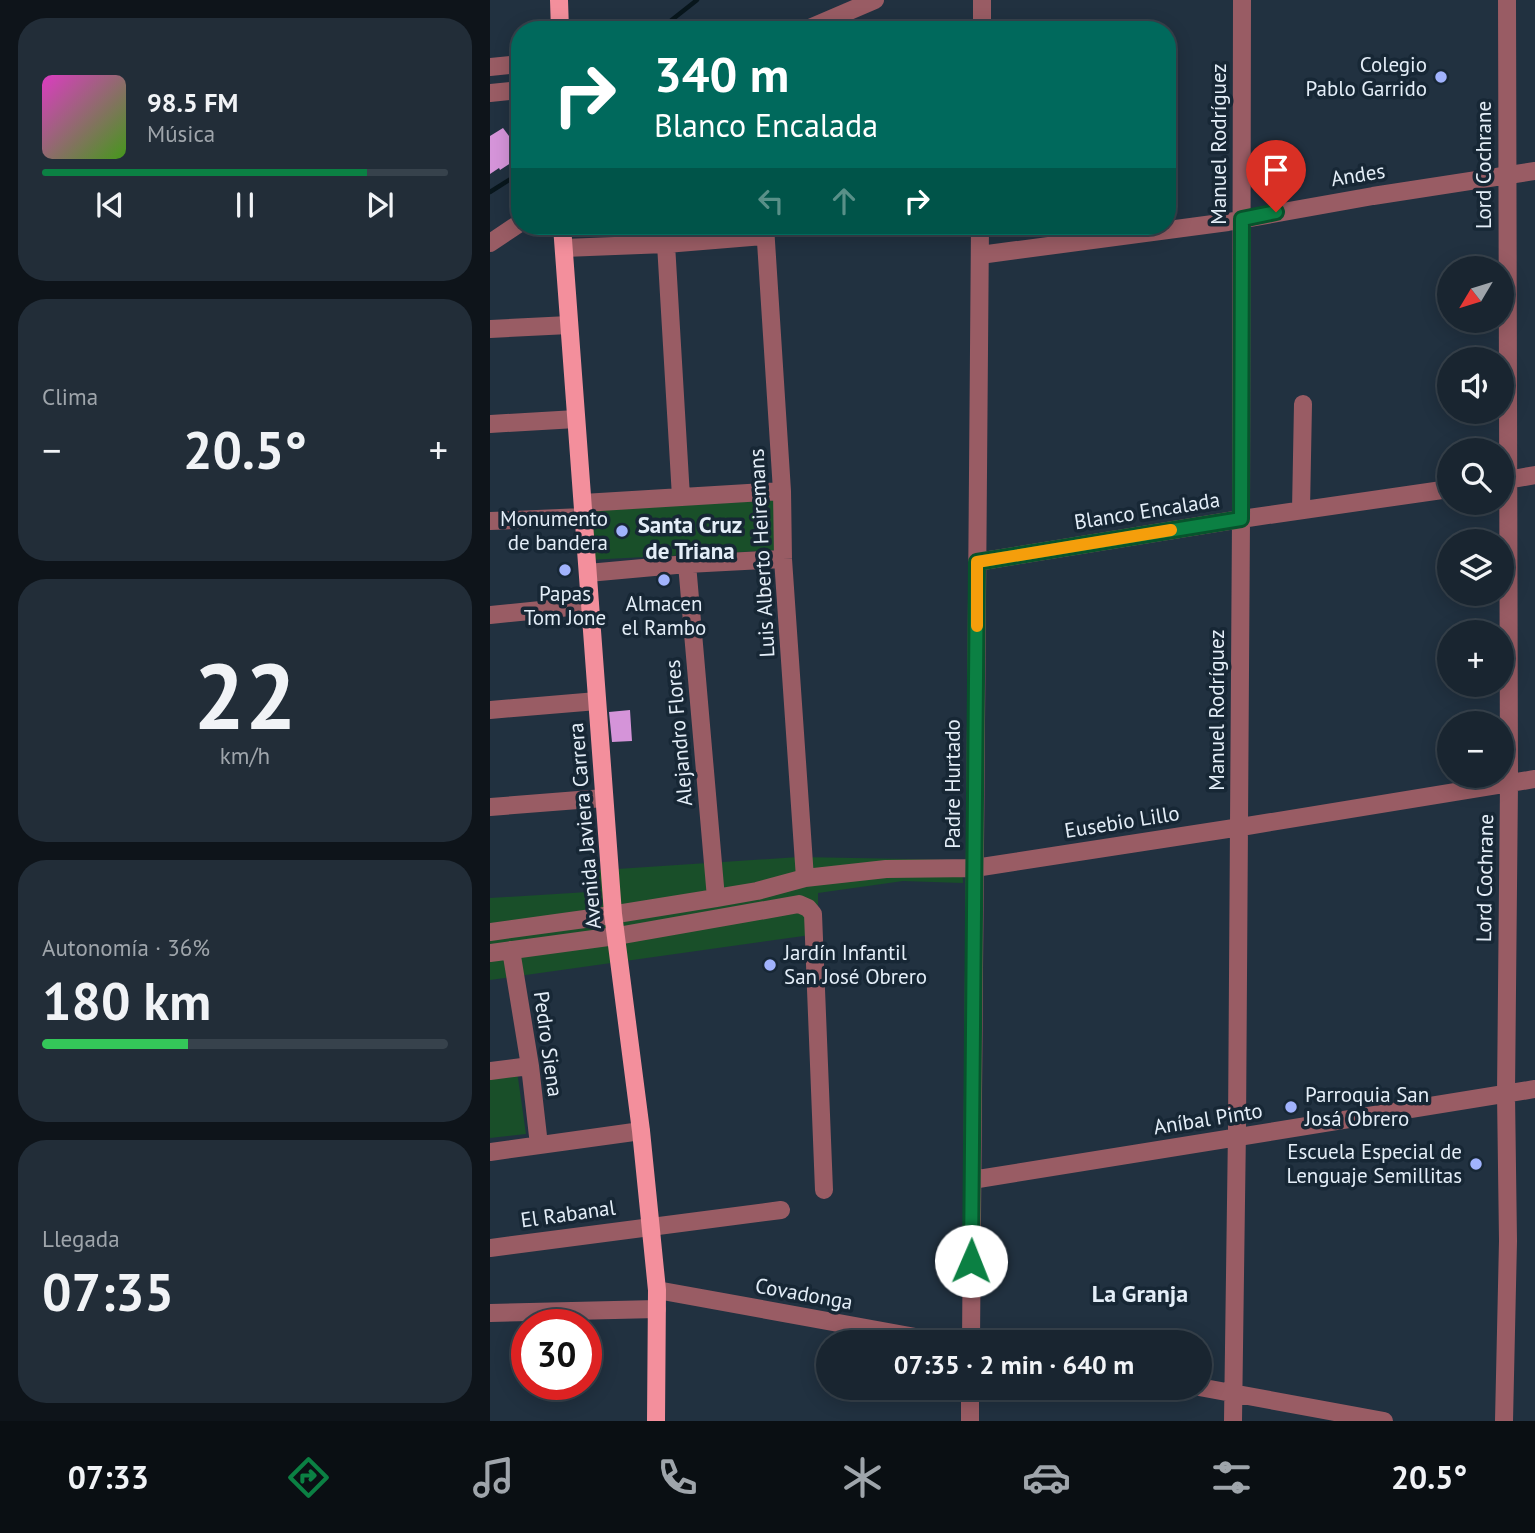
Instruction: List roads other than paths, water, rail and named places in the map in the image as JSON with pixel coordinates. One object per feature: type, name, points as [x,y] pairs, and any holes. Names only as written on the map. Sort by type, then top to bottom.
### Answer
[{"type":"main road","points":[[559,0],[560,21]]},
{"type":"main road","name":"Avenida Javiera Carrera","points":[[563,235],[613,914],[641,1131],[657,1290],[656,1421]]},
{"type":"street","points":[[826,21],[874,0]]},
{"type":"street","points":[[982,0],[982,21]]},
{"type":"street","name":"Manuel Rodríguez","points":[[1233,1421],[1241,519],[1242,0]]},
{"type":"street","name":"Lord Cochrane","points":[[1504,438],[1507,0]]},
{"type":"street","points":[[490,67],[511,65]]},
{"type":"street","points":[[490,93],[511,91]]},
{"type":"street","name":"Andes","points":[[1176,228],[1535,171]]},
{"type":"street","points":[[490,243],[511,229]]},
{"type":"street","points":[[564,248],[666,244],[735,235]]},
{"type":"street","name":"Luis Alberto Heiremans","points":[[765,235],[782,491],[783,559],[805,878]]},
{"type":"street","name":"Padre Hurtado","points":[[971,1330],[980,235]]},
{"type":"street","name":"Andes","points":[[980,255],[1126,235]]},
{"type":"street","points":[[666,244],[681,497]]},
{"type":"street","points":[[490,329],[569,325]]},
{"type":"street","points":[[1301,510],[1303,404]]},
{"type":"street","points":[[490,424],[576,419]]},
{"type":"street","points":[[1514,479],[1535,475]]},
{"type":"street","points":[[490,521],[681,497],[782,491]]},
{"type":"street","name":"Blanco Encalada","points":[[977,562],[1437,491]]},
{"type":"street","name":"Lord Cochrane","points":[[1505,515],[1508,711]]},
{"type":"street","points":[[588,573],[783,559]]},
{"type":"street","name":"Alejandro Flores","points":[[687,564],[716,898]]},
{"type":"street","points":[[490,614],[590,605]]},
{"type":"street","points":[[490,710],[597,701]]},
{"type":"street","name":"Eusebio Lillo","points":[[1514,782],[1535,779]]},
{"type":"street","name":"Eusebio Lillo","points":[[490,932],[757,891],[805,878],[886,869],[975,868],[1479,788]]},
{"type":"street","name":"Lord Cochrane","points":[[1504,1421],[1509,788]]},
{"type":"street","points":[[490,807],[604,798]]},
{"type":"street","points":[[757,891],[757,911],[799,904],[813,914],[824,1190]]},
{"type":"street","name":"Eusebio Lillo","points":[[669,927],[685,913],[716,898]]},
{"type":"street","name":"Eusebio Lillo","points":[[490,953],[617,936],[757,911]]},
{"type":"street","name":"Pedro Siena","points":[[511,950],[530,1066],[539,1145]]},
{"type":"street","points":[[490,1071],[530,1066]]},
{"type":"street","name":"Aníbal Pinto","points":[[972,1180],[1535,1089]]},
{"type":"street","points":[[490,1152],[641,1131]]},
{"type":"street","name":"El Rabanal","points":[[490,1248],[782,1210]]},
{"type":"street","name":"Covadonga","points":[[657,1290],[877,1330]]},
{"type":"street","points":[[490,1312],[657,1309]]},
{"type":"street","points":[[1212,1389],[1384,1421]]},
{"type":"street","points":[[970,1400],[970,1421]]},
{"type":"waterway","points":[[670,21],[697,0]]},
{"type":"waterway","points":[[490,192],[511,179]]},
{"type":"place","name":"Colegio Pablo Garrido","points":[[1441,77]]},
{"type":"place","name":"Monumento de bandera","points":[[622,531]]},
{"type":"place","name":"Papas Tom Jone","points":[[565,570]]},
{"type":"place","name":"Almacen el Rambo","points":[[664,580]]},
{"type":"place","name":"Jardín Infantil San José Obrero","points":[[770,965]]},
{"type":"place","name":"Parroquia San Josá Obrero","points":[[1291,1107]]},
{"type":"place","name":"Escuela Especial de Lenguaje Semillitas","points":[[1476,1164]]},
{"type":"district","name":"Santa Cruz de Triana","points":[[690,538]]},
{"type":"district","name":"La Granja","points":[[1140,1294]]}]
